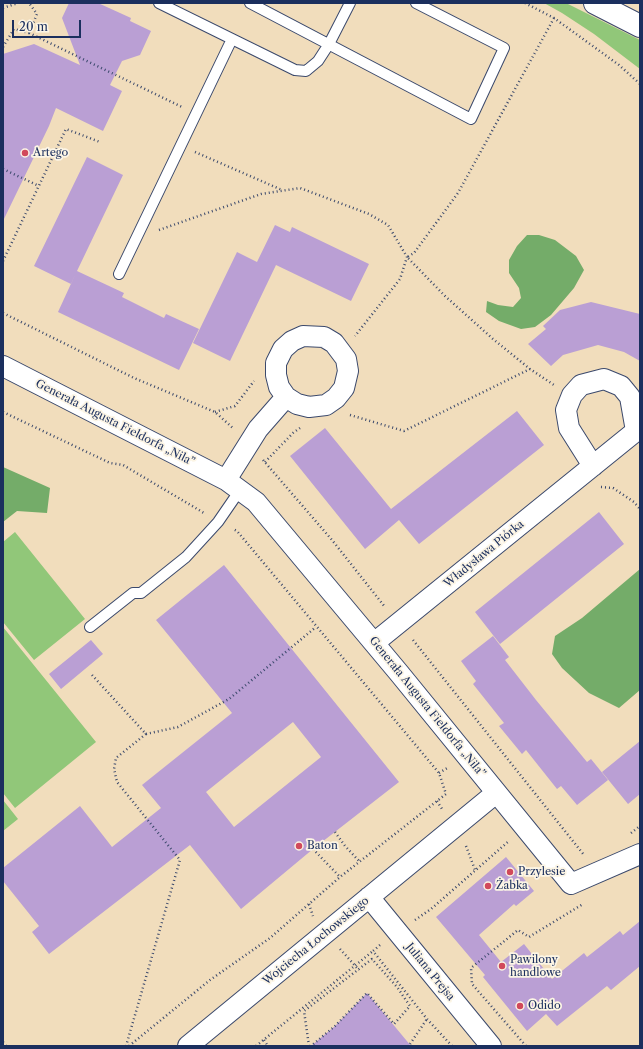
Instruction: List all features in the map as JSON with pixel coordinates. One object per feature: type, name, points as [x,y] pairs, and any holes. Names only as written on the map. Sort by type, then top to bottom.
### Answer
[{"type":"street","points":[[595,3],[640,26]]},
{"type":"street","points":[[303,336],[324,337],[334,343],[342,353],[348,371],[344,388],[336,398],[326,405],[309,407],[297,404],[286,397],[279,387],[276,375],[276,363],[283,349],[292,341],[303,336]]},
{"type":"street","name":"Generała Augusta Fieldorfa „Nila”","points":[[3,366],[233,485],[256,502],[374,643],[570,884],[640,854]]},
{"type":"street","name":"Władysława Piórka","points":[[374,643],[593,466],[638,434],[630,397],[621,386],[613,381],[604,379],[588,382],[581,385],[572,395]]},
{"type":"street","points":[[572,395],[566,410],[566,420],[569,428],[593,466]]},
{"type":"street","points":[[233,485],[258,429],[286,397]]},
{"type":"street","name":"Wojciecha Łochowskiego","points":[[188,1046],[496,793]]},
{"type":"street","name":"Juliana Prejsa","points":[[370,897],[491,1046]]},
{"type":"lane","points":[[158,3],[295,70],[306,71],[318,61],[350,3]]},
{"type":"lane","points":[[250,3],[471,119],[504,48],[416,3]]},
{"type":"lane","points":[[119,274],[232,39]]},
{"type":"lane","points":[[90,627],[133,593],[141,593],[180,562],[218,522],[233,485]]},
{"type":"path","points":[[3,8],[18,3]]},
{"type":"path","points":[[29,3],[37,14],[29,33]]},
{"type":"path","points":[[525,3],[554,18],[619,66],[640,84]]},
{"type":"path","points":[[342,353],[400,279],[407,257],[414,253],[458,193],[554,18]]},
{"type":"path","points":[[3,47],[14,29],[29,33],[196,114]]},
{"type":"path","points":[[3,261],[66,129],[100,142]]},
{"type":"path","points":[[181,146],[282,190]]},
{"type":"path","points":[[3,169],[39,186]]},
{"type":"path","points":[[138,237],[189,220],[214,209],[261,194],[300,188],[369,214],[388,225],[407,257],[445,296],[530,369],[572,395]]},
{"type":"path","points":[[346,414],[404,431],[530,369]]},
{"type":"path","points":[[3,412],[110,463],[123,465],[218,522],[237,531],[439,773],[446,794],[340,877],[270,938],[210,980],[128,1046]]},
{"type":"path","points":[[128,1046],[180,860],[117,782],[114,769],[116,758],[146,734],[178,727],[229,698],[316,627]]},
{"type":"path","points":[[92,675],[146,734]]},
{"type":"path","points":[[256,1046],[397,931],[431,909],[474,870],[525,828]]},
{"type":"path","points":[[335,832],[344,846],[360,862]]},
{"type":"path","points":[[465,844],[474,870]]},
{"type":"path","points":[[313,849],[340,877]]},
{"type":"path","points":[[526,1046],[472,984],[471,968],[518,930],[529,937],[585,903]]},
{"type":"path","points":[[373,951],[427,1019],[452,1046]]},
{"type":"path","points":[[372,959],[397,987],[410,1006],[394,1024],[367,993],[335,1026],[310,1046],[304,1011],[372,959]]},
{"type":"path","points":[[410,1044],[427,1019]]},
{"type":"path","points":[[264,1040],[268,1046]]},
{"type":"path","points":[[3,1042],[6,1046]]},
{"type":"green space","points":[[544,3],[566,3],[640,40],[640,69],[594,34]]},
{"type":"green space","points":[[527,235],[539,235],[555,240],[576,256],[584,270],[574,288],[551,315],[535,327],[521,329],[499,321],[486,312],[487,301],[498,305],[513,307],[521,298],[519,288],[509,273],[509,260],[517,246]]},
{"type":"green space","points":[[3,467],[50,488],[47,513],[17,511],[3,522]]},
{"type":"green space","points":[[15,532],[85,619],[34,660],[3,622],[3,542]]},
{"type":"green space","points":[[640,569],[640,690],[619,708],[589,693],[562,668],[552,654],[555,636],[582,618]]},
{"type":"green space","points":[[3,627],[96,742],[15,808],[3,793]]},
{"type":"green space","points":[[3,800],[18,819],[3,831]]},
{"type":"building","points":[[69,3],[98,3],[131,18],[130,21],[151,31],[140,55],[122,61],[110,85],[122,91],[103,131],[56,108],[49,126],[3,221],[3,54],[34,44],[80,65],[62,18]]},
{"type":"building","points":[[87,157],[123,175],[77,271],[124,293],[122,297],[164,318],[166,314],[199,329],[179,370],[58,312],[71,284],[34,266]]},
{"type":"building","points":[[275,225],[290,232],[292,227],[369,264],[351,301],[276,265],[230,361],[193,343],[237,252],[257,262]]},
{"type":"building","points":[[591,302],[640,314],[640,361],[624,352],[598,345],[563,355],[551,366],[528,344],[546,329],[543,326],[560,310]]},
{"type":"building","points":[[517,411],[544,445],[419,544],[399,520],[365,549],[290,456],[325,428],[391,509]]},
{"type":"building","points":[[599,512],[624,544],[500,644],[475,612]]},
{"type":"building","points":[[224,565],[399,782],[313,849],[241,909],[190,845],[49,954],[32,932],[39,926],[3,881],[3,868],[80,806],[112,847],[161,808],[142,785],[232,713],[156,620]],"holes":[[[293,722],[321,757],[234,827],[206,792]]]},
{"type":"building","points":[[493,636],[509,657],[505,660],[536,700],[587,762],[591,759],[608,780],[577,805],[561,786],[557,789],[526,750],[522,754],[499,726],[504,723],[473,684],[476,681],[461,661]]},
{"type":"building","points":[[91,640],[103,654],[61,689],[49,674]]},
{"type":"building","points":[[640,741],[640,794],[628,804],[602,772]]},
{"type":"building","points":[[506,857],[534,891],[516,906],[514,904],[479,935],[501,962],[524,944],[552,979],[584,953],[587,957],[620,931],[623,935],[640,921],[640,966],[611,990],[607,986],[557,1026],[546,1014],[527,1031],[483,977],[485,975],[436,917]]},
{"type":"building","points":[[367,993],[411,1046],[311,1046],[335,1026]]},
{"type":"place","name":"Artego","points":[[25,153]]},
{"type":"place","name":"Baton","points":[[299,846]]},
{"type":"place","name":"Przylesie","points":[[510,872]]},
{"type":"place","name":"Żabka","points":[[488,886]]},
{"type":"place","name":"Pawilony handlowe","points":[[502,966]]},
{"type":"place","name":"Odido","points":[[520,1006]]}]
